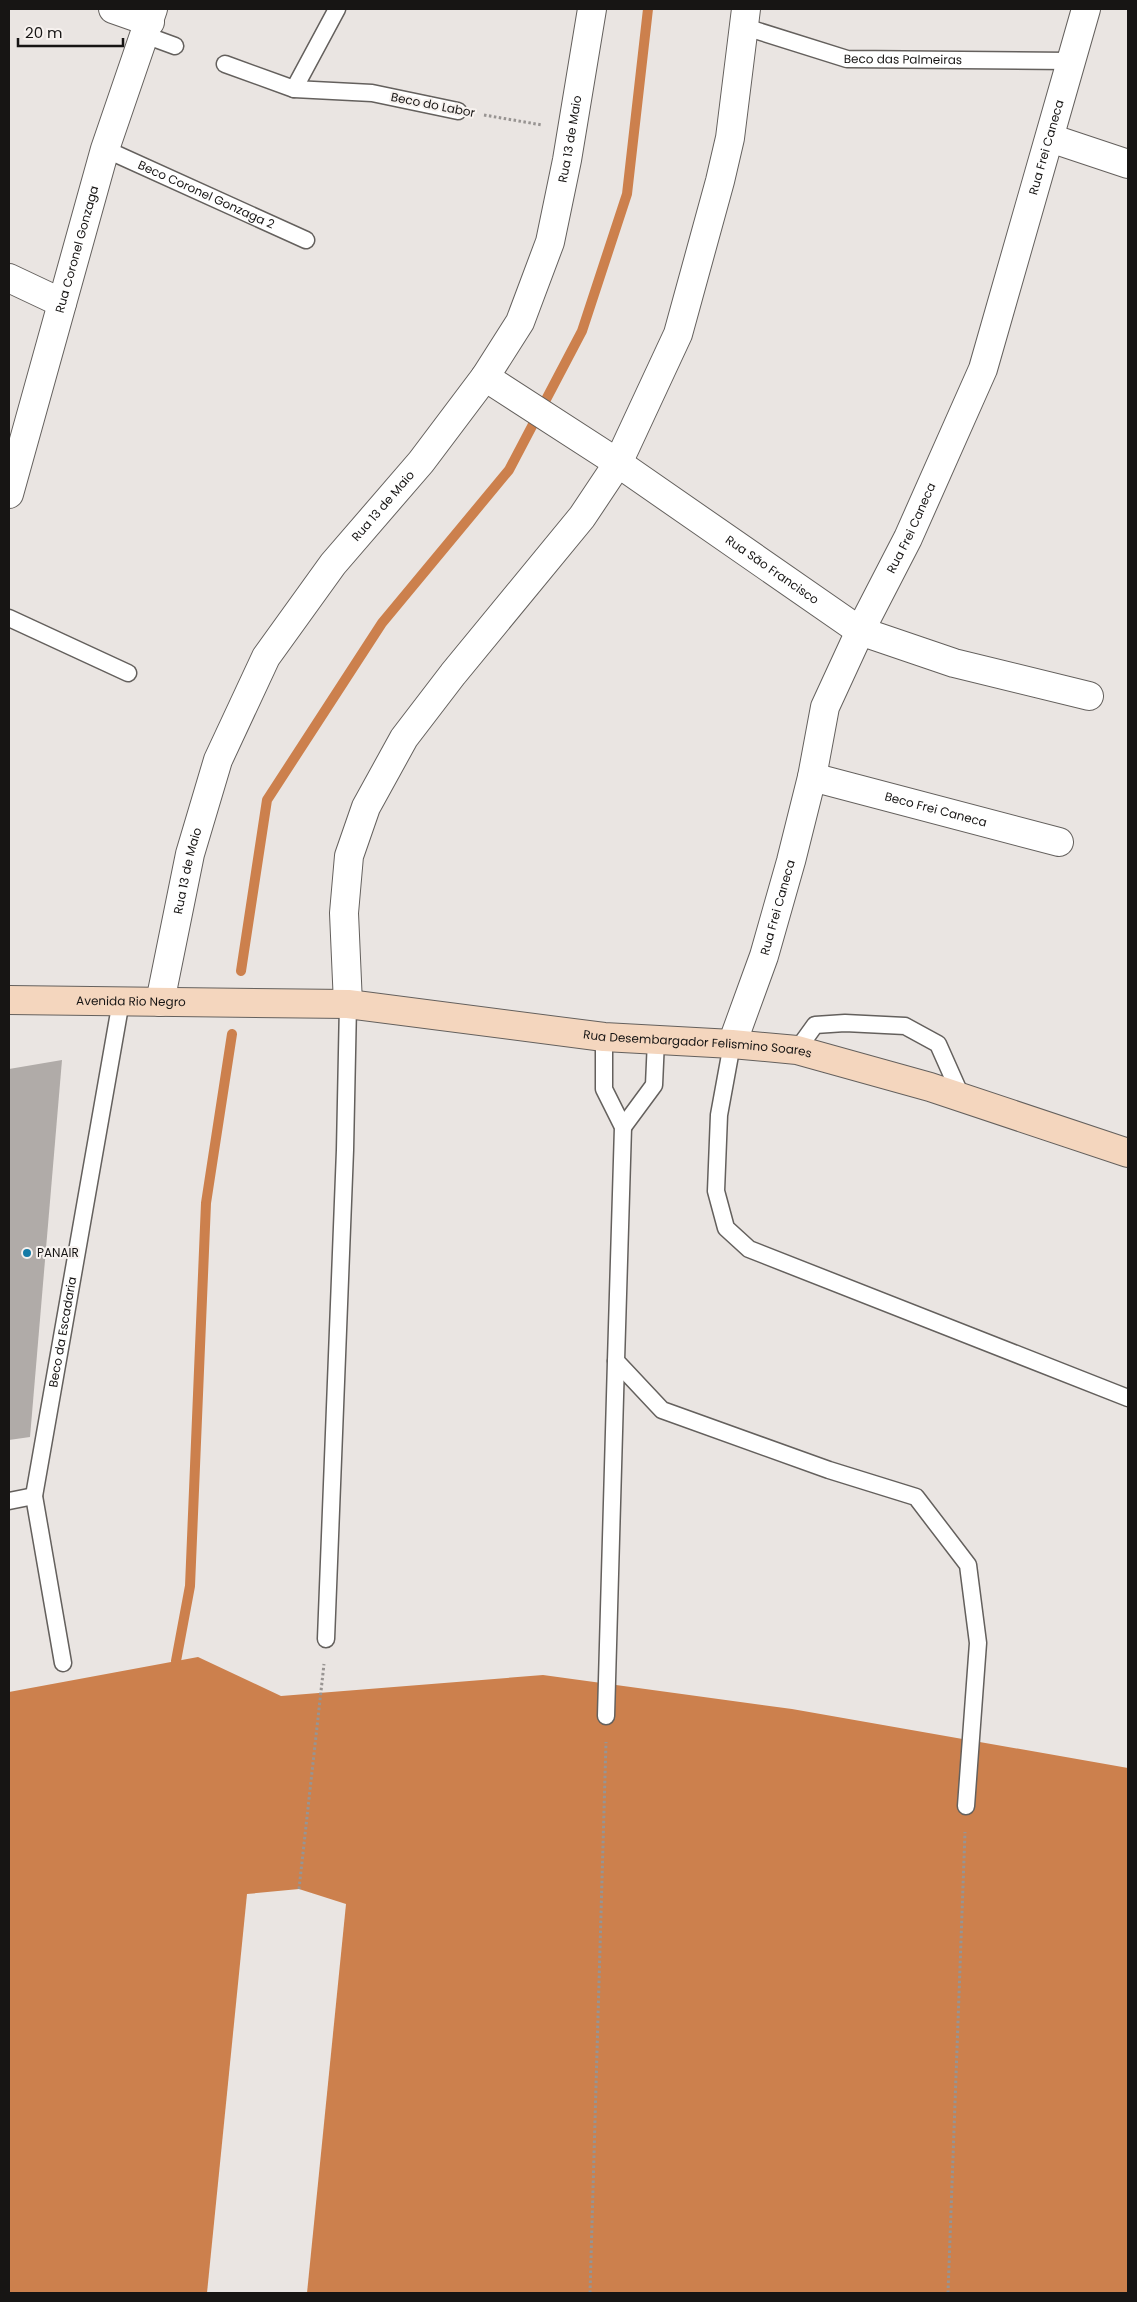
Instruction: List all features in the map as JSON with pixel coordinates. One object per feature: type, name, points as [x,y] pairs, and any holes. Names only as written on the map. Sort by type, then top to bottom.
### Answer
[{"type":"street","points":[[113,9],[150,22]]},
{"type":"street","name":"Rua 13 de Maio","points":[[160,1002],[190,854],[218,760],[266,657],[333,564],[492,381],[520,322],[550,242],[572,130],[592,9]]},
{"type":"street","name":"Rua Frei Caneca","points":[[732,1044],[764,956],[791,861],[812,777],[825,707],[860,631],[908,538],[983,369],[1086,9]]},
{"type":"street","points":[[348,1004],[344,913],[350,856],[366,808],[404,738],[453,674],[582,518],[609,457],[678,334],[730,138],[744,18]]},
{"type":"street","name":"Rua Coronel Gonzaga","points":[[9,494],[105,149],[150,22]]},
{"type":"street","points":[[1050,138],[1128,164]]},
{"type":"street","points":[[9,278],[62,303]]},
{"type":"street","name":"Rua São Francisco","points":[[492,381],[609,457],[860,631],[954,663],[1089,696]]},
{"type":"street","name":"Beco Frei Caneca","points":[[812,777],[1059,842]]},
{"type":"street","name":"Avenida Rio Negro","points":[[9,1000],[254,1002]]},
{"type":"street","name":"Rua Desembargador Felismino Soares","points":[[254,1002],[348,1004],[604,1037],[732,1044],[797,1050],[962,1098],[1128,1153]]},
{"type":"lane","points":[[294,90],[337,9]]},
{"type":"lane","name":"Beco das Palmeiras","points":[[744,18],[847,59],[1070,61]]},
{"type":"lane","points":[[150,22],[175,46]]},
{"type":"lane","name":"Beco do Labor","points":[[224,64],[294,90],[372,92],[458,111]]},
{"type":"lane","name":"Beco Coronel Gonzaga 2","points":[[105,149],[306,240]]},
{"type":"lane","points":[[9,618],[128,673]]},
{"type":"lane","name":"Beco da Escadaria","points":[[63,1663],[34,1496],[122,1001]]},
{"type":"lane","points":[[326,1639],[346,1150],[348,1004]]},
{"type":"lane","points":[[797,1050],[815,1025],[845,1023],[905,1026],[938,1044],[962,1098]]},
{"type":"lane","points":[[604,1037],[604,1089],[624,1128],[606,1716]]},
{"type":"lane","points":[[624,1128],[654,1085],[656,1040]]},
{"type":"lane","points":[[732,1044],[720,1115],[716,1191],[726,1228],[749,1249],[1128,1398]]},
{"type":"lane","points":[[616,1361],[662,1410],[830,1470],[916,1497],[968,1565],[978,1643],[966,1806]]},
{"type":"lane","points":[[9,1501],[34,1496]]},
{"type":"path","name":"Beco do Labor","points":[[458,111],[572,130]]},
{"type":"path","points":[[299,1890],[326,1639]]},
{"type":"path","points":[[590,2293],[606,1716]]},
{"type":"path","points":[[948,2293],[966,1806]]},
{"type":"shaded area","points":[[198,1657],[281,1696],[543,1675],[792,1709],[1128,1768],[1128,2293],[9,2293],[9,1692]]},
{"type":"pier","points":[[299,1889],[346,1904],[307,2293],[207,2293],[247,1894]]},
{"type":"building","name":"PANAIR","points":[[62,1060],[30,1437],[9,1440],[9,1069]]},
{"type":"waterway","points":[[241,971],[267,800],[382,623],[509,470],[582,331],[627,194],[648,9]]},
{"type":"waterway","points":[[176,1661],[190,1586],[206,1203],[232,1034]]},
{"type":"place","name":"PANAIR","points":[[27,1253]]}]
